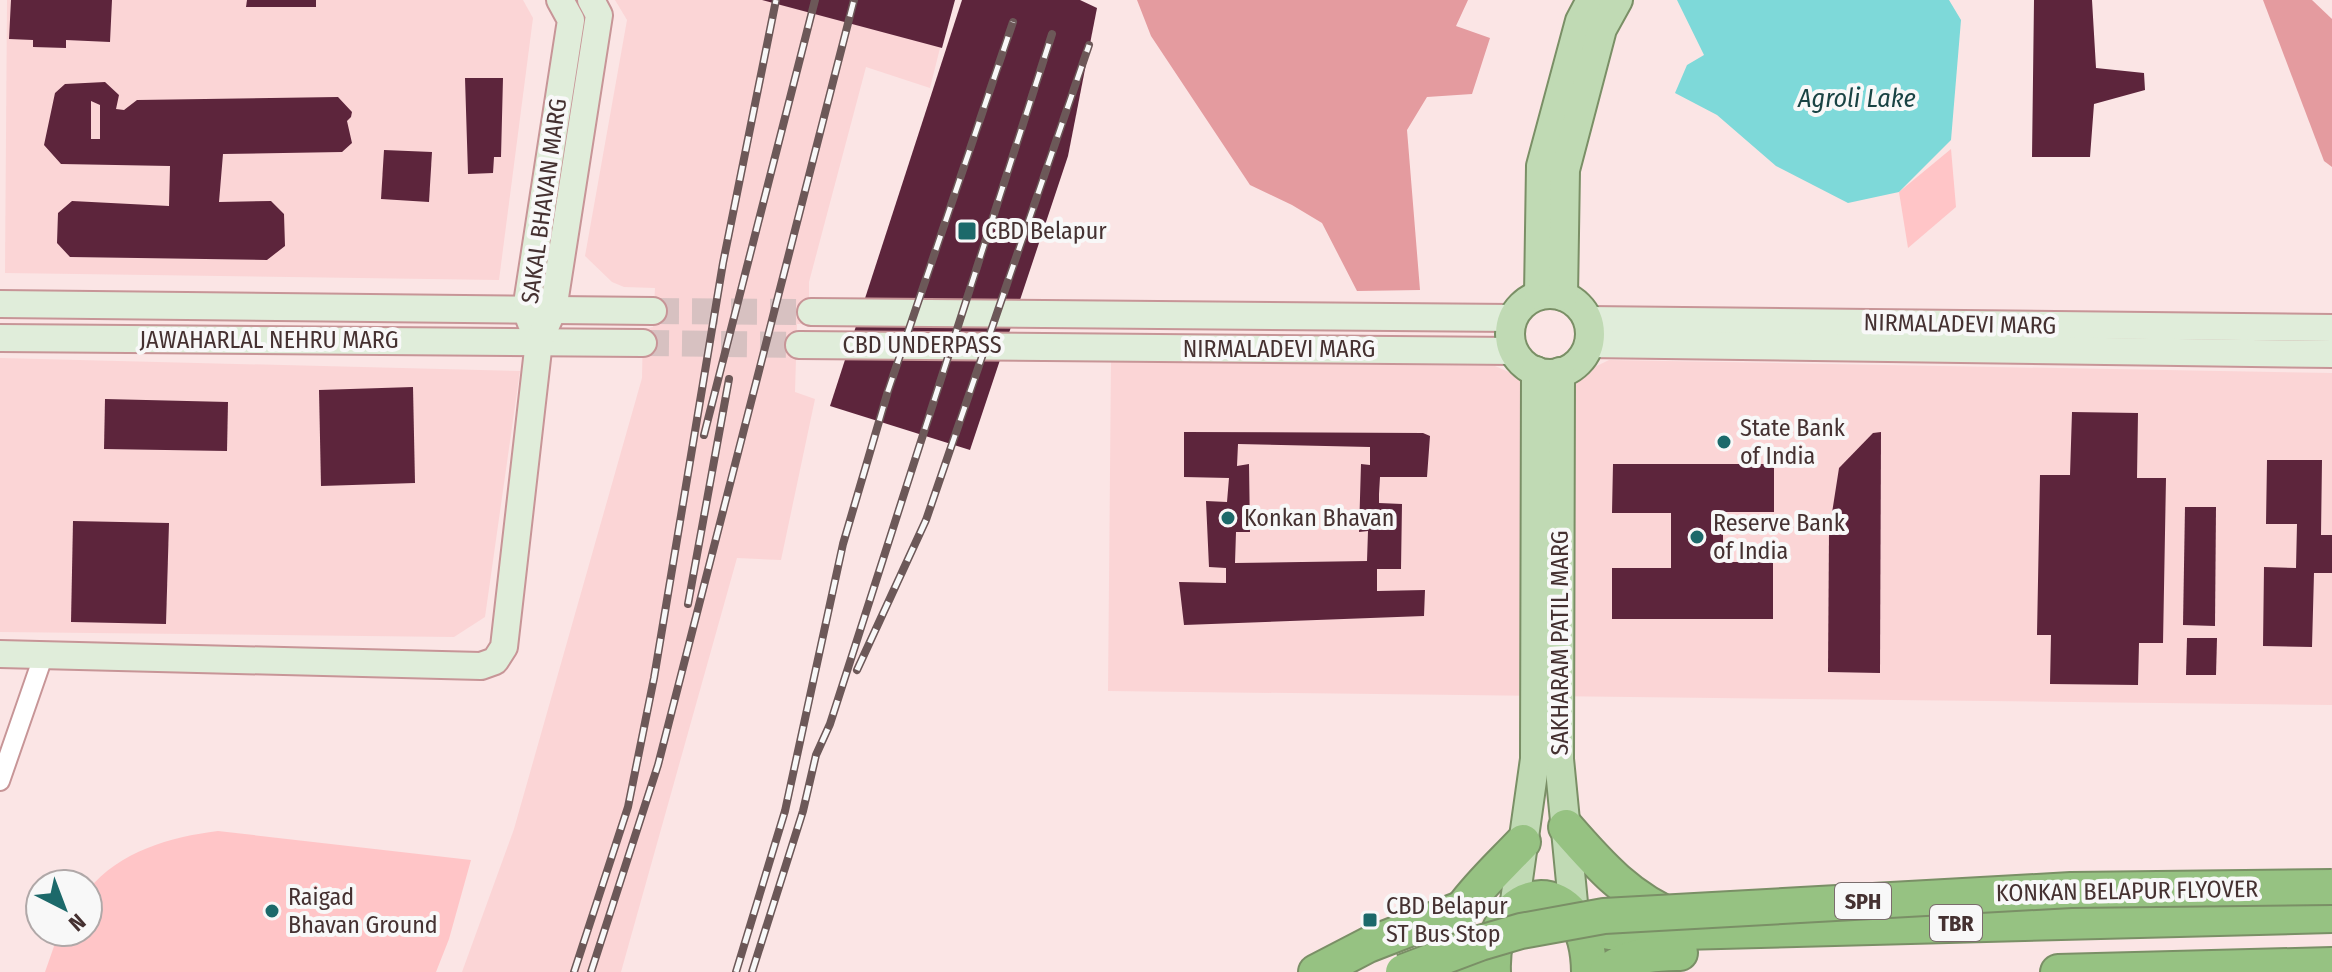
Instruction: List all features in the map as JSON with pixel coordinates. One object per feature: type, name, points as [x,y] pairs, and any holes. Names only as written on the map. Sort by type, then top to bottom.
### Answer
[{"type":"highway","points":[[1566,827],[1597,863],[1631,893],[1671,916],[1715,930]]},
{"type":"highway","points":[[1433,972],[1439,947],[1458,910],[1523,842]]},
{"type":"highway","name":"KONKAN BELAPUR FLYOVER","points":[[1403,972],[1466,947],[1521,931],[1618,915],[2071,890],[2332,887]]},
{"type":"highway","points":[[1459,972],[1492,966],[1501,926],[1516,898]]},
{"type":"highway","name":"TBR","points":[[1516,898],[1545,898],[1575,907],[1610,932],[2332,915]]},
{"type":"highway","points":[[1575,907],[1587,942],[1589,972]]},
{"type":"highway","points":[[1316,972],[1368,945],[1458,910]]},
{"type":"highway","name":"TBR","points":[[1607,972],[1628,958],[1641,955],[2332,936]]},
{"type":"highway","points":[[2058,972],[2332,965]]},
{"type":"main road","name":"SAKAL BHAVAN MARG","points":[[539,341],[526,310],[571,20],[560,0]]},
{"type":"main road","name":"SAKAL BHAVAN MARG","points":[[539,341],[553,310],[599,15],[591,0]]},
{"type":"main road","points":[[1551,296],[1541,166],[1580,21],[1591,0]]},
{"type":"main road","points":[[1551,296],[1565,170],[1602,29],[1618,0]]},
{"type":"main road","points":[[1551,296],[1574,301],[1588,332],[1578,362],[1548,372],[1527,367],[1514,351],[1510,340],[1513,318],[1523,304],[1551,296]]},
{"type":"main road","name":"JAWAHARLAL NEHRU MARG","points":[[0,304],[526,310]]},
{"type":"main road","points":[[526,310],[653,311]]},
{"type":"main road","name":"CBD UNDERPASS","points":[[811,312],[1045,314]]},
{"type":"main road","name":"NIRMALADEVI MARG","points":[[1045,314],[1513,318]]},
{"type":"main road","name":"NIRMALADEVI MARG","points":[[1588,332],[2332,328]]},
{"type":"main road","name":"NIRMALADEVI MARG","points":[[1588,332],[2332,354]]},
{"type":"main road","name":"JAWAHARLAL NEHRU MARG","points":[[0,338],[539,341]]},
{"type":"main road","points":[[0,654],[481,666],[495,661],[504,647],[539,341],[643,343]]},
{"type":"main road","name":"CBD UNDERPASS","points":[[799,345],[1045,346]]},
{"type":"main road","name":"NIRMALADEVI MARG","points":[[1045,346],[1514,351]]},
{"type":"main road","name":"SAKHARAM PATIL MARG","points":[[1548,372],[1559,759],[1575,907]]},
{"type":"main road","name":"SAKHARAM PATIL MARG","points":[[1516,898],[1535,759],[1548,372]]},
{"type":"street","points":[[0,781],[44,654]]},
{"type":"shaded area","points":[[7,0],[523,0],[533,18],[499,280],[5,273]]},
{"type":"shaded area","points":[[615,0],[952,0],[930,88],[866,67],[809,282],[809,324],[797,324],[795,392],[815,399],[781,560],[737,558],[621,972],[462,972],[514,829],[642,378],[643,329],[653,327],[655,288],[624,287],[612,282],[585,256],[627,20]]},
{"type":"shaded area","points":[[1137,0],[1468,0],[1456,26],[1490,38],[1472,94],[1427,97],[1407,130],[1420,290],[1357,291],[1322,223],[1250,185],[1151,36]]},
{"type":"shaded area","points":[[2263,0],[2312,0],[2332,19],[2332,167],[2324,161]]},
{"type":"shaded area","points":[[1951,149],[1956,207],[1908,248],[1899,192]]},
{"type":"shaded area","points":[[0,358],[520,371],[485,617],[454,637],[0,632]]},
{"type":"shaded area","points":[[1609,360],[2332,373],[2332,705],[1108,691],[1111,362],[1495,366],[1536,384],[1560,384]]},
{"type":"shaded area","name":"Raigad Bhavan Ground","points":[[218,831],[471,860],[449,939],[436,972],[45,972],[53,948],[104,948],[104,874],[147,848],[182,837]]},
{"type":"water","name":"Agroli Lake","points":[[1677,0],[1949,0],[1961,20],[1951,140],[1899,192],[1848,203],[1776,166],[1717,115],[1675,93],[1687,65],[1704,55]]},
{"type":"building","points":[[11,0],[112,0],[110,42],[66,40],[66,48],[33,47],[33,40],[9,39]]},
{"type":"building","points":[[247,0],[316,0],[316,7],[246,7]]},
{"type":"building","points":[[762,0],[955,0],[942,48]]},
{"type":"building","name":"CBD Belapur","points":[[962,0],[1080,0],[1097,8],[1068,156],[970,450],[830,406]]},
{"type":"building","points":[[2034,0],[2092,0],[2096,68],[2144,73],[2145,90],[2094,104],[2090,157],[2032,157]]},
{"type":"building","points":[[465,78],[503,78],[501,157],[494,157],[493,173],[468,174]]},
{"type":"building","points":[[105,82],[119,95],[116,109],[124,110],[137,100],[338,97],[352,112],[347,121],[352,143],[342,152],[223,154],[219,202],[271,201],[284,214],[285,246],[267,260],[70,257],[57,243],[58,213],[72,201],[169,206],[170,166],[61,164],[44,145],[55,93],[65,84]],"holes":[[[91,101],[100,105],[100,139],[91,139]]]},
{"type":"building","points":[[384,150],[432,152],[429,202],[381,199]]},
{"type":"building","points":[[413,387],[415,483],[321,486],[319,390]]},
{"type":"building","points":[[105,399],[228,402],[227,451],[104,449]]},
{"type":"building","points":[[2072,412],[2138,413],[2137,478],[2166,478],[2163,643],[2139,643],[2138,685],[2050,684],[2051,635],[2037,635],[2040,475],[2070,475]]},
{"type":"building","name":"Konkan Bhavan","points":[[1184,432],[1423,433],[1430,436],[1427,477],[1380,477],[1379,494],[1379,503],[1402,504],[1401,569],[1377,569],[1377,591],[1425,590],[1424,616],[1184,625],[1179,582],[1226,583],[1226,568],[1209,567],[1206,501],[1227,502],[1229,478],[1184,477]],"holes":[[[1238,444],[1370,447],[1370,465],[1361,464],[1359,532],[1368,531],[1367,561],[1235,563],[1236,532],[1250,532],[1249,464],[1237,466]]]},
{"type":"building","points":[[1881,432],[1880,673],[1828,672],[1829,532],[1839,468],[1873,433]]},
{"type":"building","points":[[2267,460],[2322,460],[2321,535],[2332,535],[2332,573],[2314,573],[2312,647],[2263,646],[2264,567],[2296,568],[2297,524],[2266,524]]},
{"type":"building","name":"Reserve Bank of India","points":[[1613,464],[1774,464],[1774,512],[1723,512],[1723,562],[1773,562],[1773,619],[1612,619],[1612,568],[1671,568],[1671,513],[1612,513]]},
{"type":"building","points":[[2185,507],[2216,507],[2215,626],[2183,625]]},
{"type":"building","points":[[73,521],[169,523],[166,624],[71,622]]},
{"type":"building","points":[[2187,638],[2217,638],[2216,675],[2186,675]]},
{"type":"tunnel","points":[[653,311],[811,312]]},
{"type":"tunnel","points":[[643,343],[799,345]]},
{"type":"railway","points":[[574,972],[628,807],[654,678],[723,263],[776,0]]},
{"type":"railway","points":[[704,435],[815,0]]},
{"type":"railway","points":[[591,972],[658,765],[854,0]]},
{"type":"railway","points":[[736,972],[785,811],[843,544],[888,391],[1013,22]]},
{"type":"railway","points":[[752,972],[803,811],[816,755],[830,724],[1052,34]]},
{"type":"railway","points":[[857,670],[926,520],[1089,45]]},
{"type":"railway","points":[[688,604],[729,379]]},
{"type":"place","name":"CBD Belapur","points":[[967,231]]},
{"type":"place","name":"State Bank of India","points":[[1724,442]]},
{"type":"place","name":"Konkan Bhavan","points":[[1228,518]]},
{"type":"place","name":"Reserve Bank of India","points":[[1697,537]]},
{"type":"place","name":"Raigad Bhavan Ground","points":[[272,911]]},
{"type":"place","name":"CBD Belapur ST Bus Stop","points":[[1370,920]]}]
